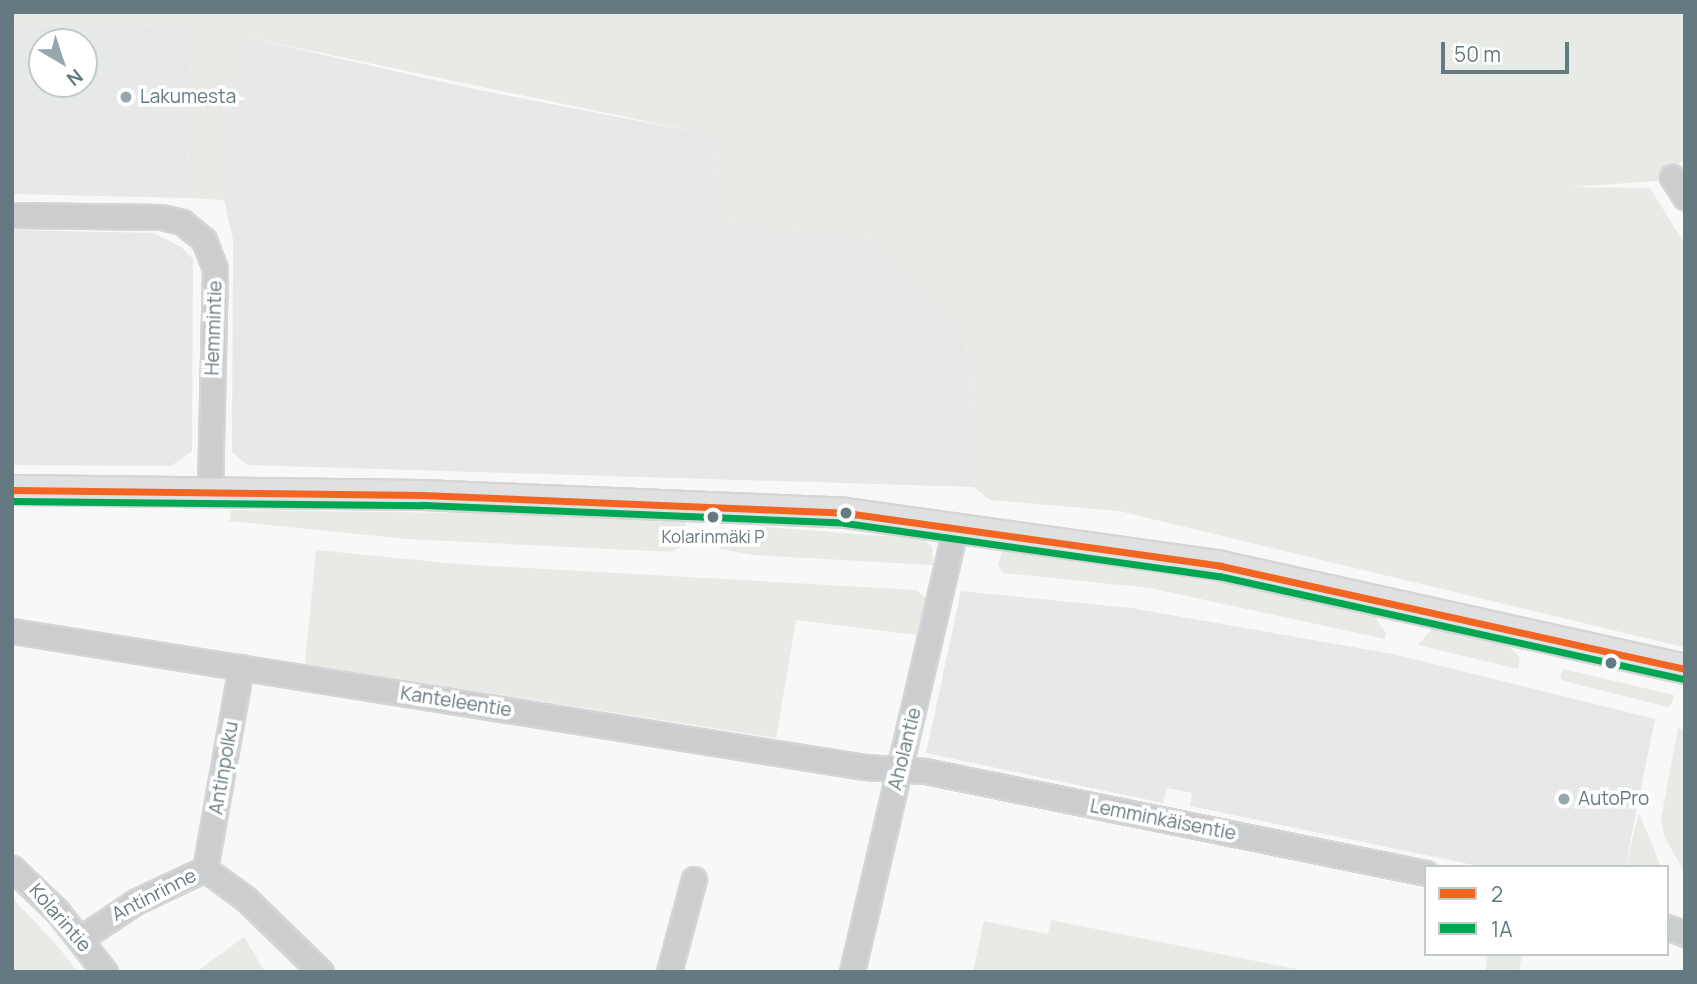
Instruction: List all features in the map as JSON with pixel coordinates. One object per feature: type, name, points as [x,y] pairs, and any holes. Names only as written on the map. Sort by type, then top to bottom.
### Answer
[{"type":"main road","points":[[12,490],[210,492],[719,505],[956,526],[1221,566],[1685,669]]},
{"type":"street","points":[[1672,177],[1685,197]]},
{"type":"street","name":"Hemmintie","points":[[12,215],[161,217],[182,222],[204,240],[215,270],[210,492]]},
{"type":"street","name":"Aholantie","points":[[852,972],[956,526]]},
{"type":"street","name":"Kanteleentie","points":[[12,631],[899,770]]},
{"type":"street","name":"Antinpolku","points":[[205,869],[241,667]]},
{"type":"street","name":"Lemminkäisentie","points":[[899,770],[938,774],[1424,873]]},
{"type":"street","name":"Kolarintie","points":[[12,868],[80,939],[105,972]]},
{"type":"street","name":"Antinrinne","points":[[80,939],[135,902],[205,869],[246,900],[321,972]]},
{"type":"street","points":[[669,972],[694,879]]},
{"type":"shaded area","points":[[12,12],[1685,12],[1685,159],[1657,181],[1571,187],[1650,188],[1685,245],[1683,647],[1119,511],[990,500],[974,487],[966,339],[872,240],[717,222],[711,135],[236,35],[224,200],[186,198],[192,26],[12,24]]},
{"type":"shaded area","points":[[12,24],[192,26],[186,198],[12,194]]},
{"type":"shaded area","points":[[236,35],[474,89],[711,135],[717,222],[872,240],[966,339],[974,487],[247,465],[232,452],[233,240],[224,200]]},
{"type":"shaded area","points":[[12,230],[154,233],[181,247],[193,259],[192,451],[171,466],[12,465]]},
{"type":"shaded area","points":[[231,510],[680,516],[685,521],[688,543],[672,552],[407,539],[229,521]]},
{"type":"shaded area","points":[[766,527],[923,539],[932,547],[933,565],[754,555],[720,549],[720,532],[754,536]]},
{"type":"shaded area","points":[[1003,549],[1153,569],[1352,609],[1375,617],[1386,633],[1385,639],[1150,588],[1003,573],[998,565]]},
{"type":"shaded area","points":[[316,550],[457,564],[917,590],[927,600],[916,635],[796,620],[776,738],[305,664]]},
{"type":"shaded area","points":[[961,591],[1131,608],[1393,654],[1655,719],[1625,865],[1473,865],[1190,806],[1192,793],[1167,788],[1163,803],[926,753]]},
{"type":"shaded area","points":[[1431,630],[1450,630],[1507,645],[1520,657],[1518,669],[1418,645]]},
{"type":"shaded area","points":[[1563,669],[1674,695],[1672,703],[1668,707],[1564,681],[1560,678]]},
{"type":"shaded area","points":[[1678,728],[1685,730],[1685,873],[1664,836],[1661,819]]},
{"type":"shaded area","points":[[1639,813],[1660,865],[1626,865]]},
{"type":"shaded area","points":[[12,898],[54,942],[78,972],[12,972]]},
{"type":"shaded area","points":[[1051,920],[1311,972],[973,972],[984,921],[1048,934]]},
{"type":"shaded area","points":[[244,937],[265,972],[196,972]]},
{"type":"shaded area","points":[[1488,956],[1522,956],[1519,972],[1485,972]]},
{"type":"transit line","name":"2","points":[[12,490],[422,495],[846,513],[1221,566],[1685,669]]},
{"type":"transit line","name":"1A","points":[[12,501],[422,505],[845,523],[1219,576],[1683,679]]},
{"type":"place","name":"Lakumesta","points":[[126,97]]},
{"type":"place","name":"Kolarinmäki P","points":[[713,517]]},
{"type":"place","name":"AutoPro","points":[[1564,799]]}]
